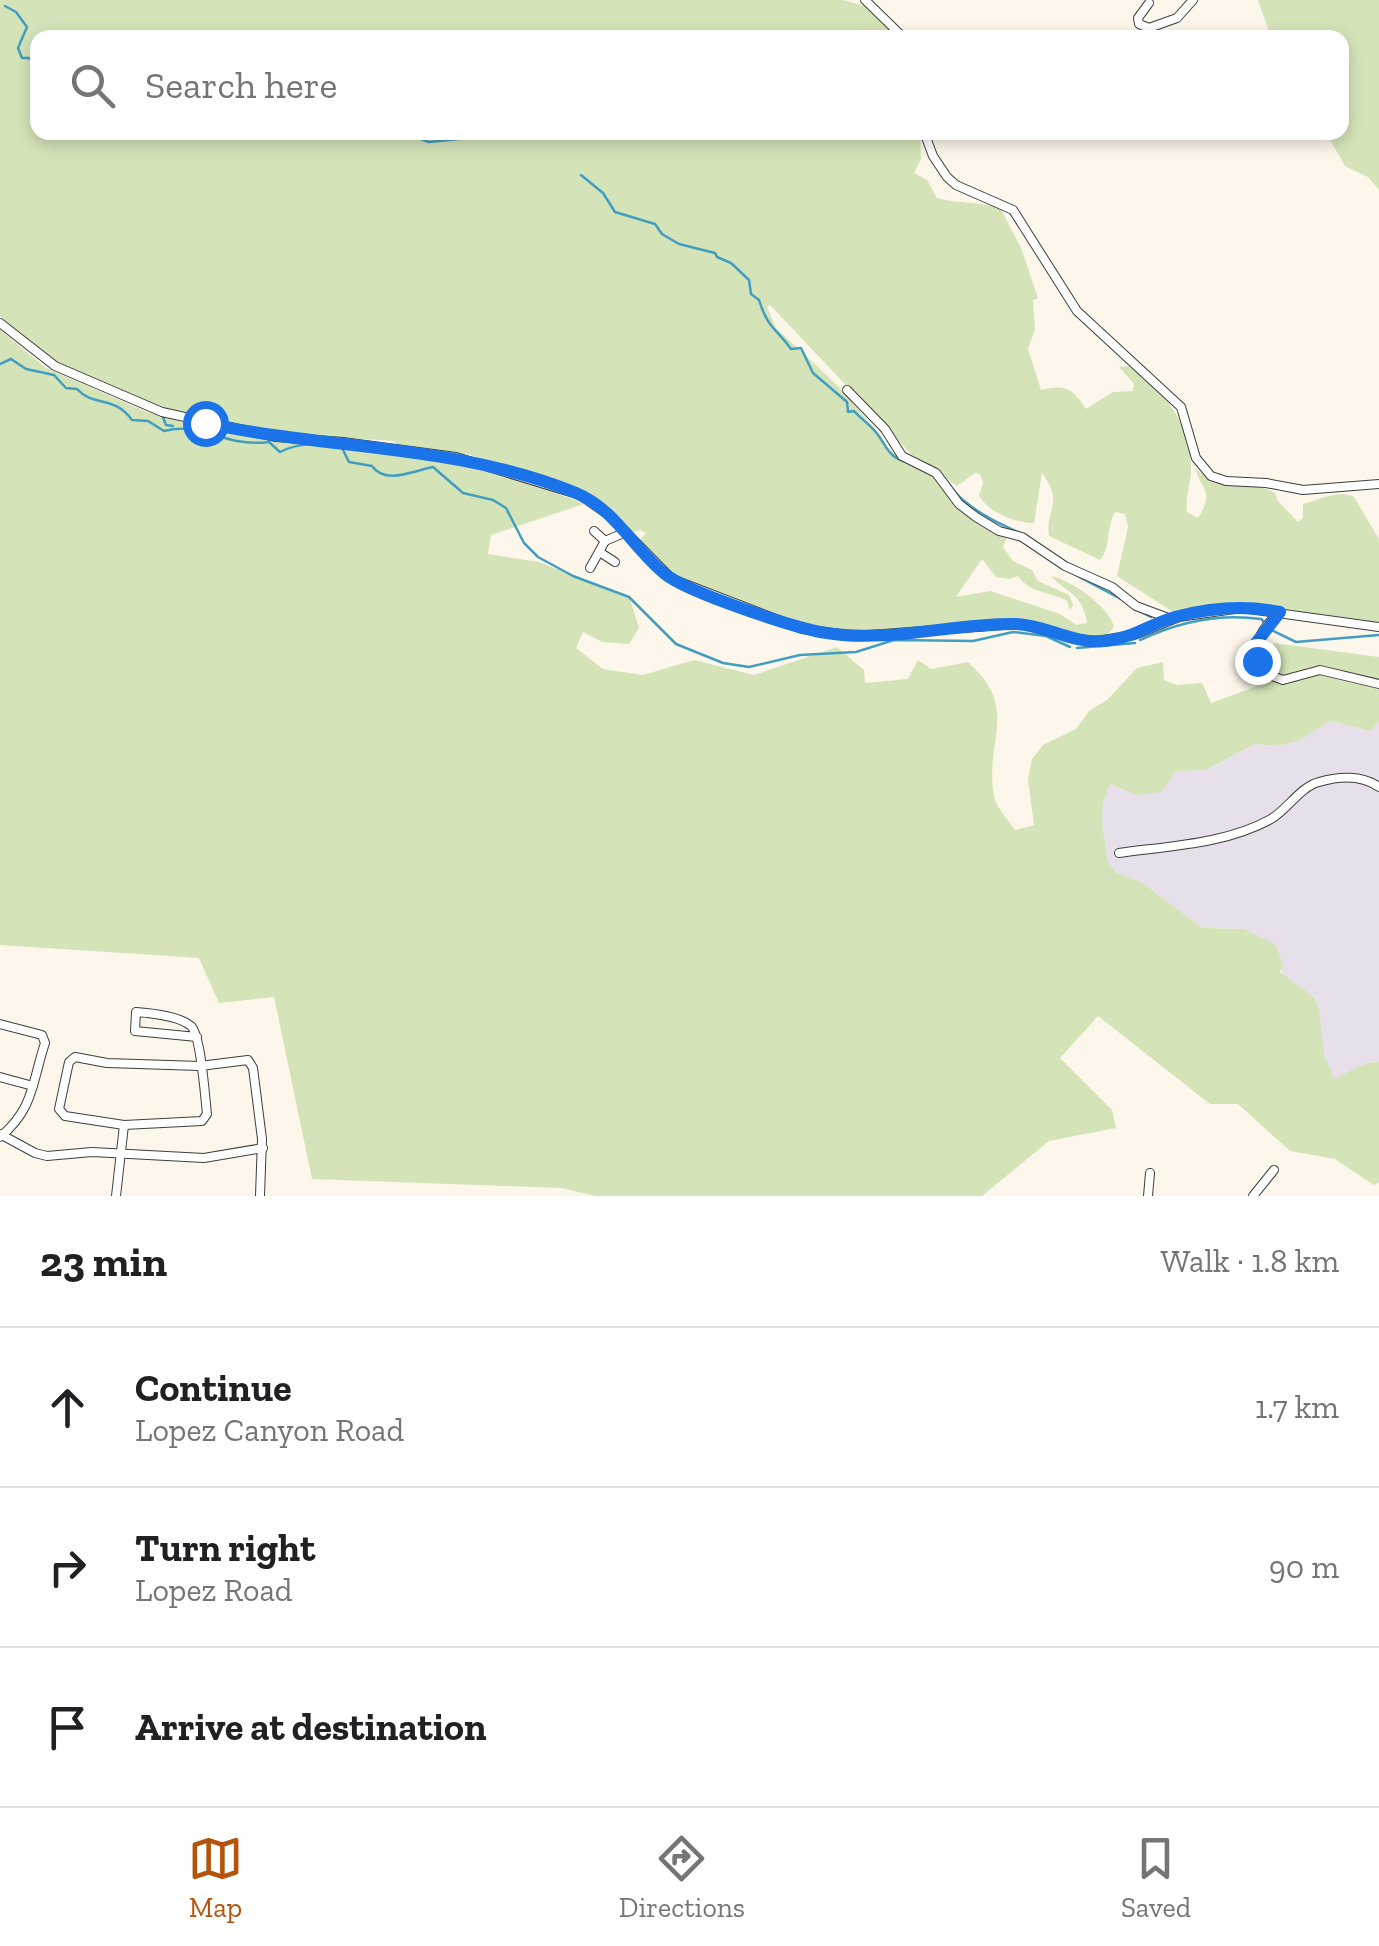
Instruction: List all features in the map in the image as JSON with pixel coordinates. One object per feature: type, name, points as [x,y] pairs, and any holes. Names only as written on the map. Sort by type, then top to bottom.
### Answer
[{"type":"street","points":[[866,0],[896,30]]},
{"type":"street","points":[[1149,3],[1138,18],[1139,24],[1149,28],[1178,18],[1193,0]]},
{"type":"street","points":[[927,140],[946,177],[1013,210],[1078,312],[1181,407],[1196,458],[1211,476],[1303,490],[1379,484]]},
{"type":"street","points":[[0,323],[55,366],[152,408],[276,437],[456,457],[580,495],[600,507],[672,579],[802,629],[856,636],[1019,624],[1090,642],[1134,635],[1171,619],[1241,608],[1379,628]]},
{"type":"street","points":[[847,390],[884,429],[902,456],[936,473],[958,504],[976,517],[1112,587],[1136,606],[1171,619]]},
{"type":"street","points":[[594,532],[605,542]]},
{"type":"street","points":[[590,568],[605,542],[626,532]]},
{"type":"street","points":[[601,553],[615,562]]},
{"type":"street","points":[[1280,612],[1256,643],[1256,655],[1264,673],[1283,680],[1320,670],[1379,684]]},
{"type":"street","points":[[1120,852],[1230,836],[1274,817],[1316,782],[1357,777],[1379,787]]},
{"type":"street","points":[[197,1037],[135,1031],[136,1012],[190,1025],[197,1037],[200,1066],[206,1118],[124,1125],[61,1113],[60,1099],[69,1062],[75,1057],[106,1063],[200,1066],[248,1060],[263,1148],[260,1196]]},
{"type":"street","points":[[0,1024],[37,1033],[44,1039],[25,1112],[1,1136],[47,1156],[204,1158],[263,1148]]},
{"type":"street","points":[[0,1076],[33,1086]]},
{"type":"street","points":[[116,1196],[124,1125]]},
{"type":"street","points":[[1253,1196],[1274,1170]]},
{"type":"street","points":[[1148,1196],[1150,1173]]},
{"type":"shaded area","points":[[1330,721],[1370,731],[1379,722],[1379,1062],[1366,1063],[1334,1080],[1324,1053],[1315,997],[1285,978],[1280,967],[1244,929],[1202,928],[1143,883],[1116,872],[1108,862],[1102,823],[1110,784],[1137,795],[1175,771],[1207,770],[1255,744],[1279,746],[1299,741]]},
{"type":"green space","points":[[0,0],[843,0],[865,6],[892,30],[30,30],[30,140],[920,140],[921,159],[914,173],[927,180],[937,198],[1001,209],[1022,250],[1038,298],[1033,300],[1035,329],[1028,349],[1041,390],[1068,389],[1086,409],[1113,392],[1133,391],[1134,384],[1119,367],[1129,366],[1142,376],[1165,399],[1182,425],[1191,473],[1187,512],[1198,518],[1206,495],[1195,468],[1215,481],[1275,493],[1298,522],[1303,518],[1303,504],[1336,495],[1354,497],[1379,539],[1379,625],[1254,604],[1176,614],[1117,576],[1128,527],[1125,514],[1115,512],[1100,560],[1049,536],[1053,499],[1042,473],[1034,523],[996,512],[979,496],[983,483],[980,474],[975,473],[957,486],[911,454],[770,305],[767,307],[776,328],[837,385],[881,436],[886,448],[936,478],[965,514],[1007,537],[1003,547],[1013,561],[1032,570],[1038,581],[1069,595],[1073,605],[1070,610],[1067,601],[1034,589],[1018,576],[996,577],[982,559],[956,597],[990,591],[1060,614],[1076,625],[1087,623],[1078,599],[1051,576],[1098,603],[1114,627],[1109,633],[1093,640],[1021,622],[851,631],[813,627],[675,577],[638,542],[646,533],[631,533],[586,493],[470,455],[399,448],[394,441],[279,434],[211,422],[149,405],[63,367],[37,350],[0,316]]},
{"type":"green space","points":[[1258,0],[1379,0],[1379,190],[1368,177],[1345,166],[1330,140],[1349,140],[1349,30],[1269,30]]},
{"type":"green space","points":[[0,330],[46,368],[147,412],[211,431],[466,465],[584,504],[491,535],[488,554],[539,562],[630,599],[639,628],[629,644],[602,642],[583,632],[576,648],[603,669],[643,675],[694,660],[754,675],[837,647],[864,670],[865,683],[908,679],[918,660],[931,669],[968,662],[993,695],[997,710],[994,796],[1015,830],[1034,825],[1028,779],[1032,759],[1043,745],[1076,729],[1089,711],[1107,700],[1137,668],[1163,662],[1164,680],[1177,685],[1202,683],[1211,703],[1260,685],[1274,643],[1379,657],[1379,722],[1370,731],[1330,721],[1299,741],[1279,746],[1255,744],[1206,770],[1176,771],[1161,792],[1137,795],[1110,784],[1102,823],[1108,862],[1116,872],[1143,883],[1202,928],[1244,929],[1275,944],[1283,964],[1280,972],[1314,997],[1324,1053],[1334,1079],[1366,1063],[1379,1062],[1379,1182],[1374,1185],[1335,1159],[1290,1151],[1238,1104],[1210,1104],[1098,1016],[1060,1058],[1112,1110],[1116,1128],[1049,1141],[982,1196],[595,1196],[562,1188],[312,1179],[274,997],[219,1003],[199,958],[0,945]]},
{"type":"waterway","points":[[5,6],[16,12],[27,27],[18,48],[22,58],[30,59]]},
{"type":"waterway","points":[[423,140],[448,140]]},
{"type":"waterway","points":[[581,175],[603,193],[615,212],[655,224],[662,234],[679,244],[715,253],[731,263],[749,280],[751,294],[791,349],[801,348],[813,373],[847,402],[848,412],[854,411],[892,455],[907,462]]},
{"type":"waterway","points":[[0,364],[11,359],[26,369],[54,375],[66,388],[77,389],[90,398],[118,407],[132,420],[148,421],[164,431],[191,429],[240,441],[269,442],[280,452],[302,445],[335,446],[342,448],[349,462],[372,466],[384,475],[433,467],[463,493],[493,500],[506,508],[524,543],[538,557],[573,576],[629,597],[676,644],[723,663],[749,667],[800,655],[856,652],[894,640],[973,641],[1013,632],[1046,636],[1070,647]]},
{"type":"waterway","points":[[163,417],[166,425],[173,426]]},
{"type":"waterway","points":[[929,465],[970,506],[1020,533]]},
{"type":"waterway","points":[[1066,570],[1121,599]]},
{"type":"waterway","points":[[1135,609],[1151,617]]},
{"type":"waterway","points":[[1140,640],[1169,628],[1214,618],[1245,617],[1265,623]]},
{"type":"waterway","points":[[1269,629],[1296,642],[1379,635]]},
{"type":"waterway","points":[[1077,648],[1135,643]]},
{"type":"route","points":[[205,423],[276,437],[456,457],[563,488],[600,507],[672,579],[802,629],[856,636],[1019,624],[1090,642],[1117,640],[1175,618],[1210,610],[1254,608],[1280,612],[1256,643],[1257,661]]}]
